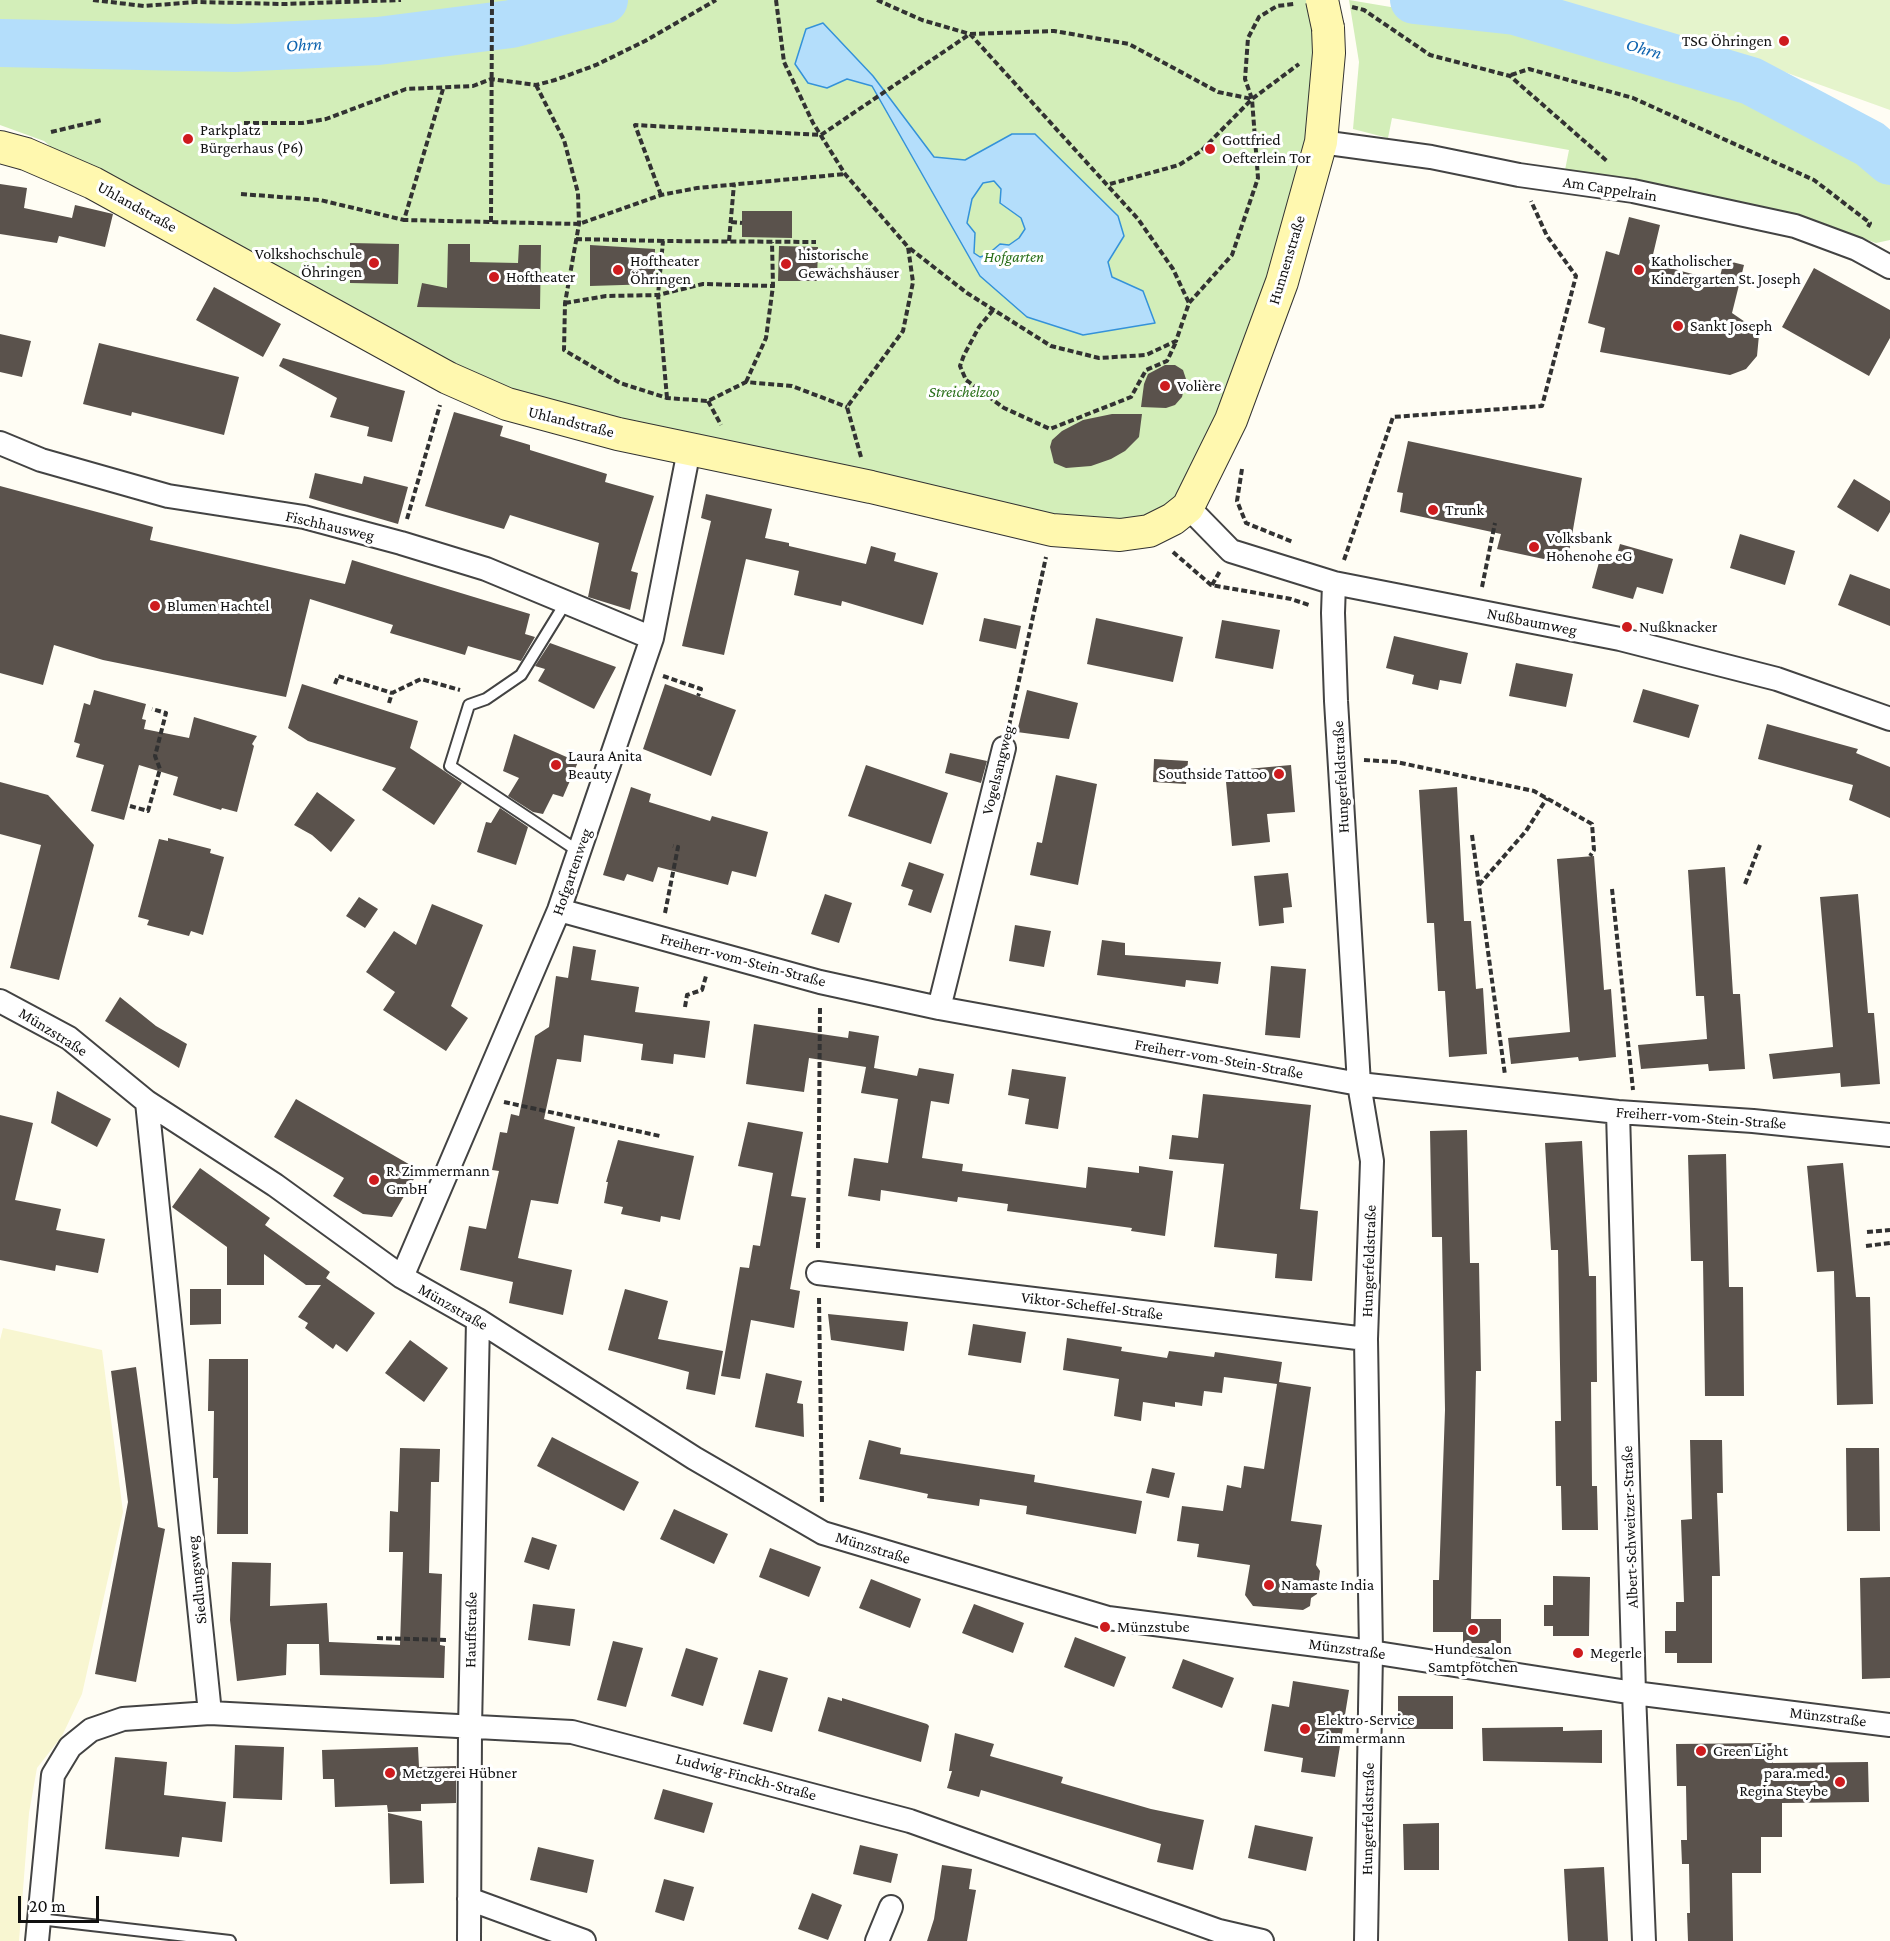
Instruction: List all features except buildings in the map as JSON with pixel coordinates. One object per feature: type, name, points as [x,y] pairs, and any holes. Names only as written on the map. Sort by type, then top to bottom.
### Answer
[{"type":"main road","name":"Hunnenstraße","points":[[1188,507],[1231,420],[1282,282],[1321,142],[1329,53],[1325,9]]},
{"type":"main road","name":"Uhlandstraße","points":[[13,150],[93,183],[448,378],[507,404],[568,422],[689,450],[871,487],[1052,530],[1120,535],[1149,531],[1173,519],[1188,507]]},
{"type":"street","name":"Am Cappelrain","points":[[1321,142],[1431,157],[1520,175],[1633,191],[1795,226],[1857,249],[1890,267]]},
{"type":"street","name":"Fischhausweg","points":[[0,443],[41,460],[168,496],[304,517],[400,543],[486,569],[652,638]]},
{"type":"street","name":"Hofgartenweg","points":[[402,1277],[560,910],[578,851],[652,638],[689,450]]},
{"type":"street","name":"Nußbaumweg","points":[[1188,507],[1231,551],[1334,583],[1620,639],[1777,679],[1890,719]]},
{"type":"street","name":"Hungerfeldstraße","points":[[1334,583],[1333,614],[1340,759],[1359,1084],[1372,1161],[1366,1339],[1371,1652],[1366,1941]]},
{"type":"street","name":"Vogelsangweg","points":[[939,1008],[1004,748]]},
{"type":"street","name":"Freiherr-vom-Stein-Straße","points":[[560,910],[820,982],[939,1008],[1359,1084],[1618,1112],[1753,1121],[1890,1135]]},
{"type":"street","name":"Münzstraße","points":[[0,1001],[69,1038],[147,1102],[275,1185],[402,1277],[478,1320],[694,1458],[823,1533],[1108,1618],[1371,1652],[1634,1693],[1890,1725]]},
{"type":"street","name":"Siedlungsweg","points":[[147,1102],[210,1713]]},
{"type":"street","name":"Albert-Schweitzer-Straße","points":[[1618,1112],[1634,1693],[1644,1941]]},
{"type":"street","name":"Viktor-Scheffel-Straße","points":[[818,1273],[1366,1339]]},
{"type":"street","name":"Hauffstraße","points":[[469,1941],[470,1729],[478,1320]]},
{"type":"street","name":"Ludwig-Finckh-Straße","points":[[210,1713],[470,1729],[572,1732],[910,1821],[1219,1930],[1262,1941]]},
{"type":"street","points":[[38,1930],[53,1775],[70,1747],[91,1730],[123,1719],[210,1713]]},
{"type":"street","points":[[469,1899],[584,1941]]},
{"type":"street","points":[[877,1941],[891,1907]]},
{"type":"lane","points":[[566,602],[521,675],[486,699],[469,705],[450,766],[578,851]]},
{"type":"lane","points":[[38,1930],[230,1941]]},
{"type":"path","points":[[93,0],[144,6],[195,2],[284,4],[401,0]]},
{"type":"path","points":[[491,222],[492,0]]},
{"type":"path","points":[[244,123],[302,123],[326,119],[406,89],[473,86],[491,79],[536,85],[596,65],[645,41],[716,0]]},
{"type":"path","points":[[776,0],[784,62],[813,123],[845,174],[908,247],[967,293],[1051,346],[1098,358],[1146,355],[1176,341]]},
{"type":"path","points":[[877,0],[922,20],[970,34],[1054,31],[1129,44],[1218,92],[1252,99]]},
{"type":"path","points":[[993,310],[979,327],[964,355],[960,366],[966,380],[1004,408],[1050,429],[1131,397],[1146,370],[1167,361],[1189,303],[1232,255],[1258,178],[1252,99],[1245,79],[1248,38],[1259,17],[1277,6],[1364,10],[1430,55],[1510,76],[1608,162],[1633,191]]},
{"type":"path","points":[[661,195],[635,125],[821,135],[865,108],[970,34]]},
{"type":"path","points":[[970,34],[1109,184],[1138,219],[1173,269],[1189,303]]},
{"type":"path","points":[[1109,184],[1179,165],[1201,150],[1252,99],[1302,60]]},
{"type":"path","points":[[1510,76],[1529,69],[1633,98],[1814,180],[1870,223],[1857,249]]},
{"type":"path","points":[[536,85],[564,140],[578,192],[579,224],[565,303],[564,350],[620,383],[667,398],[708,401],[746,382],[792,386],[847,407]]},
{"type":"path","points":[[404,220],[442,89]]},
{"type":"path","points":[[13,150],[39,136],[102,120]]},
{"type":"path","points":[[241,194],[320,200],[404,220],[579,224],[661,195],[734,184],[845,174]]},
{"type":"path","points":[[1332,558],[1343,562],[1393,417],[1542,406],[1576,276],[1547,236],[1520,175]]},
{"type":"path","points":[[729,241],[734,184]]},
{"type":"path","points":[[731,222],[742,223]]},
{"type":"path","points":[[576,239],[816,242]]},
{"type":"path","points":[[663,241],[658,296],[667,398]]},
{"type":"path","points":[[746,382],[766,338],[773,286],[772,242]]},
{"type":"path","points":[[847,407],[903,331],[913,282],[908,247]]},
{"type":"path","points":[[565,303],[606,296],[658,296],[703,284],[773,286]]},
{"type":"path","points":[[400,543],[448,378]]},
{"type":"path","points":[[847,407],[871,487]]},
{"type":"path","points":[[1244,461],[1237,501],[1246,523],[1300,545]]},
{"type":"path","points":[[1477,611],[1495,523]]},
{"type":"path","name":"Vogelsangweg","points":[[1004,748],[1052,530]]},
{"type":"path","points":[[1149,531],[1211,585],[1291,599],[1333,614]]},
{"type":"path","points":[[642,669],[701,689],[698,696]]},
{"type":"path","points":[[335,684],[338,676],[392,693],[421,679],[432,680]]},
{"type":"path","points":[[389,703],[392,693]]},
{"type":"path","points":[[130,806],[148,811],[160,769],[154,756],[166,713],[152,709]]},
{"type":"path","points":[[1340,759],[1396,762],[1534,790],[1592,824],[1594,850],[1590,856]]},
{"type":"path","points":[[1479,886],[1526,831],[1547,798]]},
{"type":"path","points":[[1472,835],[1506,1082],[1496,1100]]},
{"type":"path","points":[[1745,884],[1760,845]]},
{"type":"path","points":[[660,938],[678,847],[673,846]]},
{"type":"path","points":[[1612,889],[1634,1089],[1618,1112]]},
{"type":"path","points":[[685,1007],[687,995],[702,990],[711,952]]},
{"type":"path","points":[[480,1097],[660,1136]]},
{"type":"path","points":[[1867,1232],[1890,1230]]},
{"type":"path","points":[[1866,1246],[1890,1244]]},
{"type":"path","points":[[377,1638],[449,1639],[449,1650]]},
{"type":"shaded area","points":[[3,1328],[102,1350],[123,1512],[82,1694],[62,1736],[37,1768],[29,1813],[19,1941],[0,1941],[0,1340]]},
{"type":"green space","name":"Hofgarten","points":[[0,0],[1328,0],[1331,152],[1188,507],[1120,535],[568,422],[93,183],[44,141],[0,125]]},
{"type":"green space","points":[[1349,0],[1599,42],[1747,88],[1869,156],[1890,176],[1890,240],[1876,243],[1797,215],[1638,180],[1565,170],[1569,150],[1392,118],[1388,138],[1353,129],[1359,62]]},
{"type":"green space","name":"TSG Öhringen","points":[[1511,0],[1890,0],[1890,110],[1754,61]]},
{"type":"water","points":[[823,23],[873,76],[934,157],[965,160],[1012,134],[1035,134],[1118,216],[1124,236],[1108,262],[1112,277],[1143,291],[1155,323],[1083,335],[1027,317],[980,276],[872,86],[847,79],[827,88],[808,83],[795,64],[806,29]],"holes":[[[994,181],[1001,189],[1000,203],[1021,218],[1025,229],[1019,238],[1009,245],[1000,244],[987,255],[980,257],[974,253],[975,233],[967,223],[972,199],[983,183]]]},
{"type":"waterway","name":"Ohrn","points":[[0,43],[235,48],[378,41],[511,24],[604,0]]},
{"type":"waterway","name":"Ohrn","points":[[1414,0],[1515,11],[1751,81],[1870,144],[1890,161]]},
{"type":"place","name":"TSG Öhringen","points":[[1784,41]]},
{"type":"place","name":"Parkplatz Bürgerhaus (P6)","points":[[188,139]]},
{"type":"place","name":"Gottfried Oefterlein Tor","points":[[1210,149]]},
{"type":"place","name":"Volkshochschule Öhringen","points":[[374,263]]},
{"type":"place","name":"historische Gewächshäuser","points":[[786,264]]},
{"type":"place","name":"Hoftheater Öhringen","points":[[618,270]]},
{"type":"place","name":"Katholischer Kindergarten St. Joseph","points":[[1639,270]]},
{"type":"place","name":"Hoftheater","points":[[494,277]]},
{"type":"place","name":"Sankt Joseph","points":[[1678,326]]},
{"type":"place","name":"Volière","points":[[1165,386]]},
{"type":"place","name":"Trunk","points":[[1433,510]]},
{"type":"place","name":"Volksbank Hohenohe eG","points":[[1534,547]]},
{"type":"place","name":"Blumen Hachtel","points":[[155,606]]},
{"type":"place","name":"Nußknacker","points":[[1627,627]]},
{"type":"place","name":"Laura Anita Beauty","points":[[556,765]]},
{"type":"place","name":"Southside Tattoo","points":[[1279,774]]},
{"type":"place","name":"R. Zimmermann GmbH","points":[[374,1180]]},
{"type":"place","name":"Namaste India","points":[[1269,1585]]},
{"type":"place","name":"Münzstube","points":[[1105,1627]]},
{"type":"place","name":"Hundesalon Samtpfötchen","points":[[1473,1630]]},
{"type":"place","name":"Megerle","points":[[1578,1653]]},
{"type":"place","name":"Elektro-Service Zimmermann","points":[[1305,1729]]},
{"type":"place","name":"Green Light","points":[[1701,1751]]},
{"type":"place","name":"Metzgerei Hübner","points":[[390,1773]]},
{"type":"place","name":"para.med. Regina Steybe","points":[[1840,1782]]},
{"type":"park label","name":"Streichelzoo","points":[[964,392]]}]
